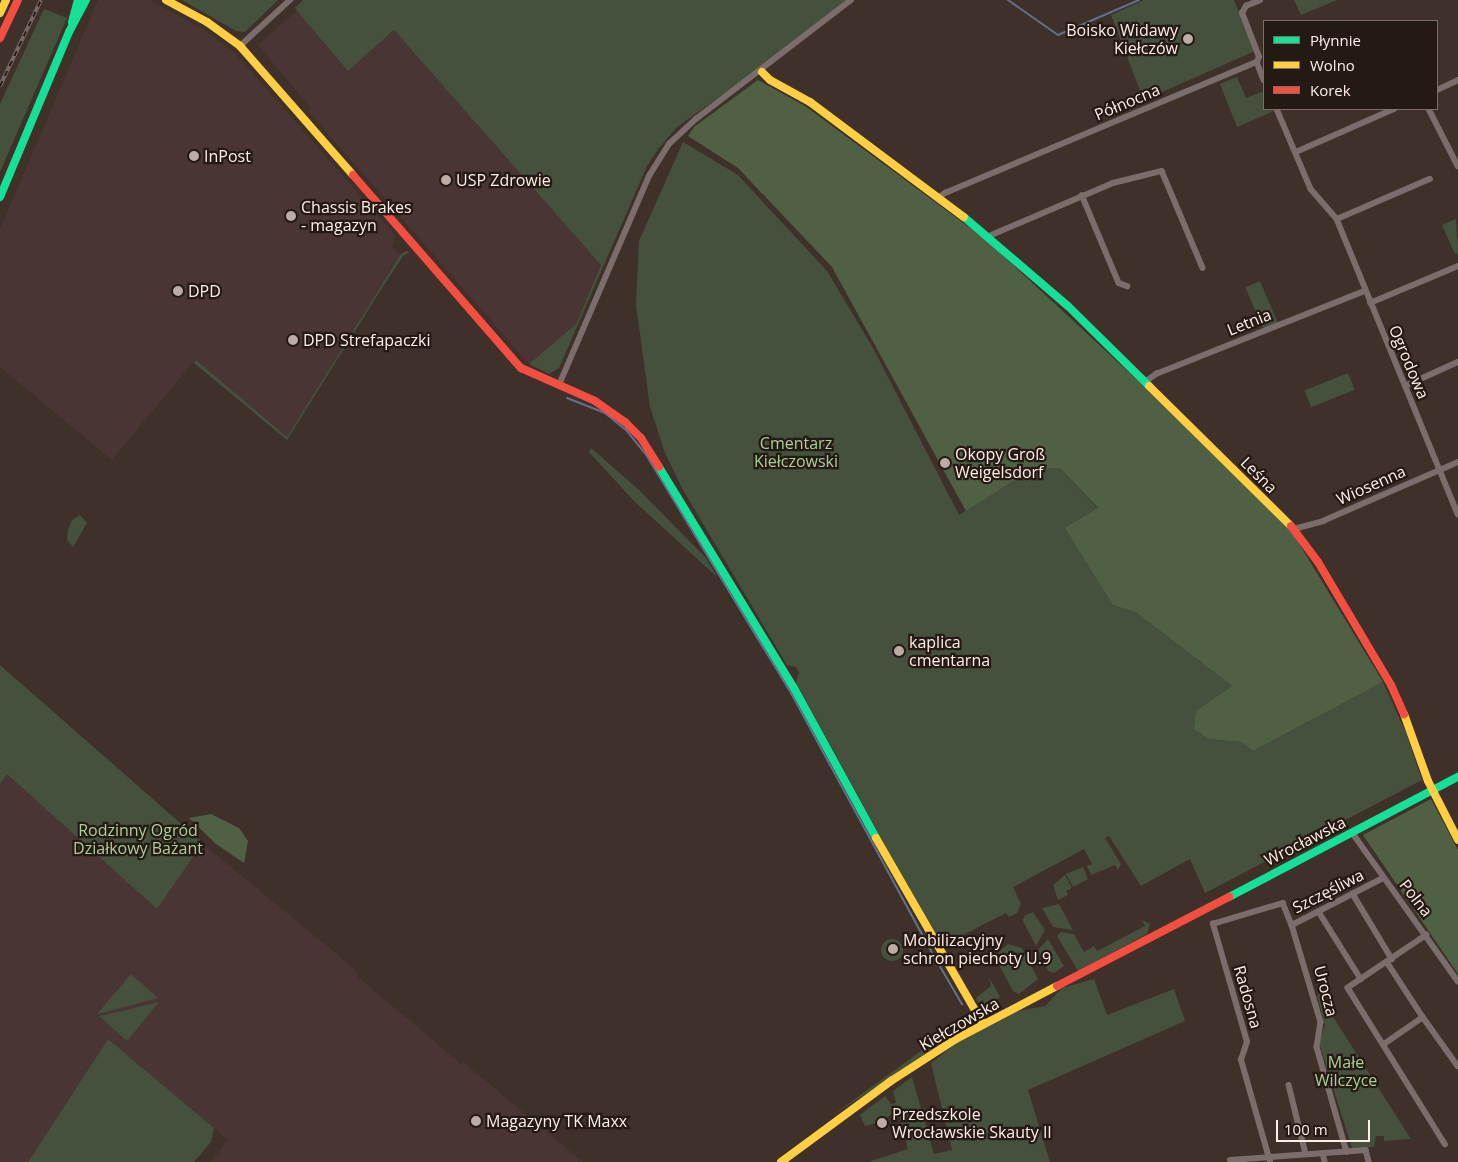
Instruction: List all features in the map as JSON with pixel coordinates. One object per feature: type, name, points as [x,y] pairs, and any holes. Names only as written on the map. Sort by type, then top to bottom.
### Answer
[{"type":"street","points":[[0,13],[6,0]]},
{"type":"street","points":[[0,38],[18,0]]},
{"type":"street","points":[[69,32],[78,0]]},
{"type":"street","points":[[0,197],[69,32],[86,0]]},
{"type":"street","points":[[166,0],[208,22],[240,46],[517,364],[530,374],[559,385],[613,412],[646,445],[794,688],[909,900],[983,1024]]},
{"type":"street","points":[[240,46],[290,0]]},
{"type":"street","points":[[559,385],[659,158],[685,129],[762,72],[852,0]]},
{"type":"street","points":[[1260,0],[1246,6],[1242,13],[1260,56],[1256,62],[1263,78]]},
{"type":"street","name":"Północna","points":[[938,198],[962,185],[1256,62]]},
{"type":"street","name":"Leśna","points":[[762,72],[770,80],[799,94],[989,236],[1068,306],[1294,530],[1318,562],[1390,685],[1405,715],[1432,790],[1458,840]]},
{"type":"street","points":[[1438,90],[1458,80]]},
{"type":"street","name":"Ogrodowa","points":[[1277,110],[1311,189],[1337,219],[1458,514]]},
{"type":"street","points":[[1296,152],[1392,110]]},
{"type":"street","points":[[1430,110],[1458,166]]},
{"type":"street","points":[[989,236],[1113,183],[1162,171],[1203,268]]},
{"type":"street","points":[[1337,219],[1430,179]]},
{"type":"street","points":[[1082,195],[1119,283],[1127,286]]},
{"type":"street","points":[[1370,303],[1458,266]]},
{"type":"street","name":"Letnia","points":[[1145,382],[1156,374],[1365,291]]},
{"type":"street","points":[[1404,386],[1458,362]]},
{"type":"street","name":"Wiosenna","points":[[1294,530],[1323,521],[1458,462]]},
{"type":"street","name":"Wrocławska","points":[[1164,930],[1458,777]]},
{"type":"street","name":"Polna","points":[[1352,832],[1384,878],[1428,935],[1458,980]]},
{"type":"street","name":"Szczęśliwa","points":[[1213,926],[1283,903],[1292,925],[1384,878]]},
{"type":"street","points":[[1352,894],[1425,1018],[1458,1066]]},
{"type":"street","points":[[1318,912],[1361,979]]},
{"type":"street","name":"Urocza","points":[[1292,925],[1321,1022],[1317,1047],[1347,1152]]},
{"type":"street","name":"Radosna","points":[[1213,926],[1247,1042],[1241,1060],[1270,1159]]},
{"type":"street","name":"Kiełczowska","points":[[781,1162],[891,1081],[983,1024],[1164,930]]},
{"type":"street","points":[[1428,935],[1348,988],[1445,1144]]},
{"type":"street","points":[[1384,1044],[1425,1018]]},
{"type":"street","points":[[1289,1085],[1306,1154]]},
{"type":"street","points":[[1230,1160],[1270,1159],[1306,1154],[1366,1150],[1369,1162]]},
{"type":"street","points":[[1323,1153],[1325,1162]]},
{"type":"shaded area","points":[[98,0],[150,0],[206,31],[235,53],[395,235],[392,248],[401,254],[287,437],[195,360],[112,460],[0,367],[0,229]]},
{"type":"shaded area","points":[[297,11],[348,71],[394,30],[601,265],[576,324],[529,364],[308,111],[311,108],[258,45]]},
{"type":"shaded area","points":[[7,773],[157,909],[203,844],[356,970],[358,977],[461,1064],[463,1062],[583,1162],[210,1162],[228,1140],[108,1039],[28,1162],[0,1162],[0,784]]},
{"type":"green space","points":[[182,0],[278,0],[245,32],[236,31]]},
{"type":"green space","points":[[303,0],[846,0],[771,60],[677,127],[659,148],[647,166],[559,368],[549,374],[529,364],[576,324],[601,265],[394,30],[348,71],[295,8]]},
{"type":"green space","name":"Boisko Widawy Kiełczów","points":[[1144,0],[1234,0],[1255,51],[1153,96],[1141,93],[1111,15]]},
{"type":"green space","points":[[1294,0],[1337,0],[1301,15]]},
{"type":"green space","points":[[44,9],[67,18],[0,172],[0,104]]},
{"type":"green space","points":[[1237,77],[1246,98],[1263,91],[1263,110],[1274,111],[1237,127],[1220,84]]},
{"type":"green space","points":[[758,80],[805,106],[985,239],[1137,380],[1292,532],[1383,682],[1253,751],[1241,742],[1209,739],[1194,729],[1196,711],[1232,686],[1137,613],[1113,605],[1065,528],[1098,508],[1060,468],[1033,468],[966,511],[832,267],[738,168],[688,136],[694,127]]},
{"type":"green space","name":"Cmentarz Kiełczowski","points":[[683,142],[738,175],[827,271],[873,348],[959,515],[1032,468],[1060,468],[1098,509],[1113,605],[1137,613],[1232,686],[1197,711],[1209,739],[1241,742],[1253,751],[1383,682],[1406,733],[1422,780],[1205,893],[1190,859],[1141,886],[1109,836],[1105,838],[1121,864],[1118,870],[1115,865],[1091,875],[1087,866],[1092,864],[1084,849],[1013,887],[1021,904],[1017,913],[1009,917],[1006,913],[945,944],[947,948],[941,948],[796,682],[799,673],[796,667],[787,665],[683,490],[665,453],[650,407],[636,305],[639,241]]},
{"type":"green space","points":[[1456,219],[1458,253],[1455,254],[1442,225]]},
{"type":"green space","points":[[406,251],[410,252],[403,256],[380,291],[287,440],[194,363],[196,360],[287,437],[401,254]]},
{"type":"green space","points":[[1260,281],[1278,323],[1263,330],[1245,287]]},
{"type":"green space","points":[[1348,373],[1355,390],[1311,407],[1304,391]]},
{"type":"green space","points":[[591,448],[639,490],[706,558],[717,577],[634,501],[589,452]]},
{"type":"green space","points":[[80,515],[87,523],[73,547],[67,540],[68,530],[72,520]]},
{"type":"green space","name":"Rodzinny Ogród Działkowy Bażant","points":[[0,665],[203,843],[157,909],[7,774],[0,784]]},
{"type":"green space","points":[[1431,799],[1458,850],[1458,974],[1363,835]]},
{"type":"green space","points":[[211,814],[239,828],[248,841],[244,863],[216,844],[189,818]]},
{"type":"green space","points":[[1083,867],[1088,879],[1073,887],[1066,874]]},
{"type":"green space","points":[[1065,875],[1072,888],[1066,891],[1068,895],[1058,900],[1053,885]]},
{"type":"green space","points":[[1059,904],[1073,930],[1053,927],[1042,908]]},
{"type":"green space","points":[[1033,912],[1045,930],[1036,946],[1023,921],[1024,916]]},
{"type":"green space","points":[[1142,920],[1150,924],[1147,934],[1078,971],[1057,936],[1061,932],[1074,934],[1084,952],[1094,946],[1097,951],[1145,926]]},
{"type":"green space","points":[[892,939],[900,942],[903,950],[900,958],[892,961],[884,958],[881,950],[884,942]]},
{"type":"green space","points":[[1048,939],[1064,966],[1054,973],[1048,971],[1038,950]]},
{"type":"green space","points":[[1008,944],[1022,948],[1038,979],[1019,994],[1013,991],[998,963],[999,952]]},
{"type":"green space","points":[[131,974],[158,998],[98,1014],[98,1013]]},
{"type":"green space","points":[[989,977],[1000,997],[981,1011],[976,998],[991,986]]},
{"type":"green space","points":[[1094,979],[1107,1015],[1174,989],[1185,1021],[1028,1090],[1050,1162],[868,1162],[908,1149],[898,1110],[880,1122],[865,1126],[860,1115],[885,1096],[891,1104],[896,1103],[893,1091],[912,1077],[934,1154],[952,1150],[931,1063],[956,1043],[1018,1011],[1045,1006],[1062,988]]},
{"type":"green space","name":"Małe Wilczyce","points":[[1320,994],[1411,1139],[1384,1141],[1384,1136],[1376,1136],[1374,1147],[1352,1148],[1319,1043],[1325,1025],[1317,996]]},
{"type":"green space","points":[[159,1002],[127,1041],[99,1016],[110,1014]]},
{"type":"green space","points":[[971,1021],[954,1037],[830,1117],[928,1046]]},
{"type":"green space","points":[[108,1039],[214,1128],[211,1142],[194,1162],[28,1162]]},
{"type":"waterway","points":[[1008,0],[1058,35],[1139,0]]},
{"type":"waterway","points":[[567,398],[605,413],[627,431],[645,453],[791,693],[933,954]]},
{"type":"waterway","points":[[938,963],[962,1004]]},
{"type":"railway","points":[[0,86],[41,0]]},
{"type":"traffic: fast","points":[[72,22],[78,0]]},
{"type":"traffic: fast","points":[[0,197],[69,32],[86,0]]},
{"type":"traffic: fast","points":[[964,217],[1068,306],[1149,386]]},
{"type":"traffic: fast","points":[[659,467],[794,688],[876,838]]},
{"type":"traffic: fast","points":[[1229,897],[1458,777]]},
{"type":"traffic: slow","points":[[0,13],[6,0]]},
{"type":"traffic: slow","points":[[166,0],[207,22],[240,46],[353,175]]},
{"type":"traffic: slow","points":[[762,72],[770,80],[810,102],[964,217]]},
{"type":"traffic: slow","points":[[1149,386],[1291,526]]},
{"type":"traffic: slow","points":[[1404,714],[1428,781],[1458,840]]},
{"type":"traffic: slow","points":[[876,838],[983,1024]]},
{"type":"traffic: slow","points":[[781,1162],[891,1081],[956,1039],[1057,986]]},
{"type":"traffic: jam","points":[[0,38],[18,0]]},
{"type":"traffic: jam","points":[[353,175],[521,368],[595,401],[625,422],[641,438],[659,467]]},
{"type":"traffic: jam","points":[[1291,526],[1318,562],[1391,685],[1404,714]]},
{"type":"traffic: jam","points":[[1057,986],[1229,897]]},
{"type":"place","name":"Boisko Widawy Kiełczów","points":[[1188,39]]},
{"type":"place","name":"InPost","points":[[194,156]]},
{"type":"place","name":"USP Zdrowie","points":[[446,180]]},
{"type":"place","name":"Chassis Brakes - magazyn","points":[[291,216]]},
{"type":"place","name":"DPD","points":[[178,291]]},
{"type":"place","name":"DPD Strefapaczki","points":[[293,340]]},
{"type":"place","name":"Okopy Groß Weigelsdorf","points":[[945,463]]},
{"type":"place","name":"kaplica cmentarna","points":[[899,651]]},
{"type":"place","name":"Mobilizacyjny schron piechoty U.9","points":[[893,949]]},
{"type":"place","name":"Magazyny TK Maxx","points":[[476,1121]]},
{"type":"place","name":"Przedszkole Wrocławskie Skauty II","points":[[882,1123]]}]
